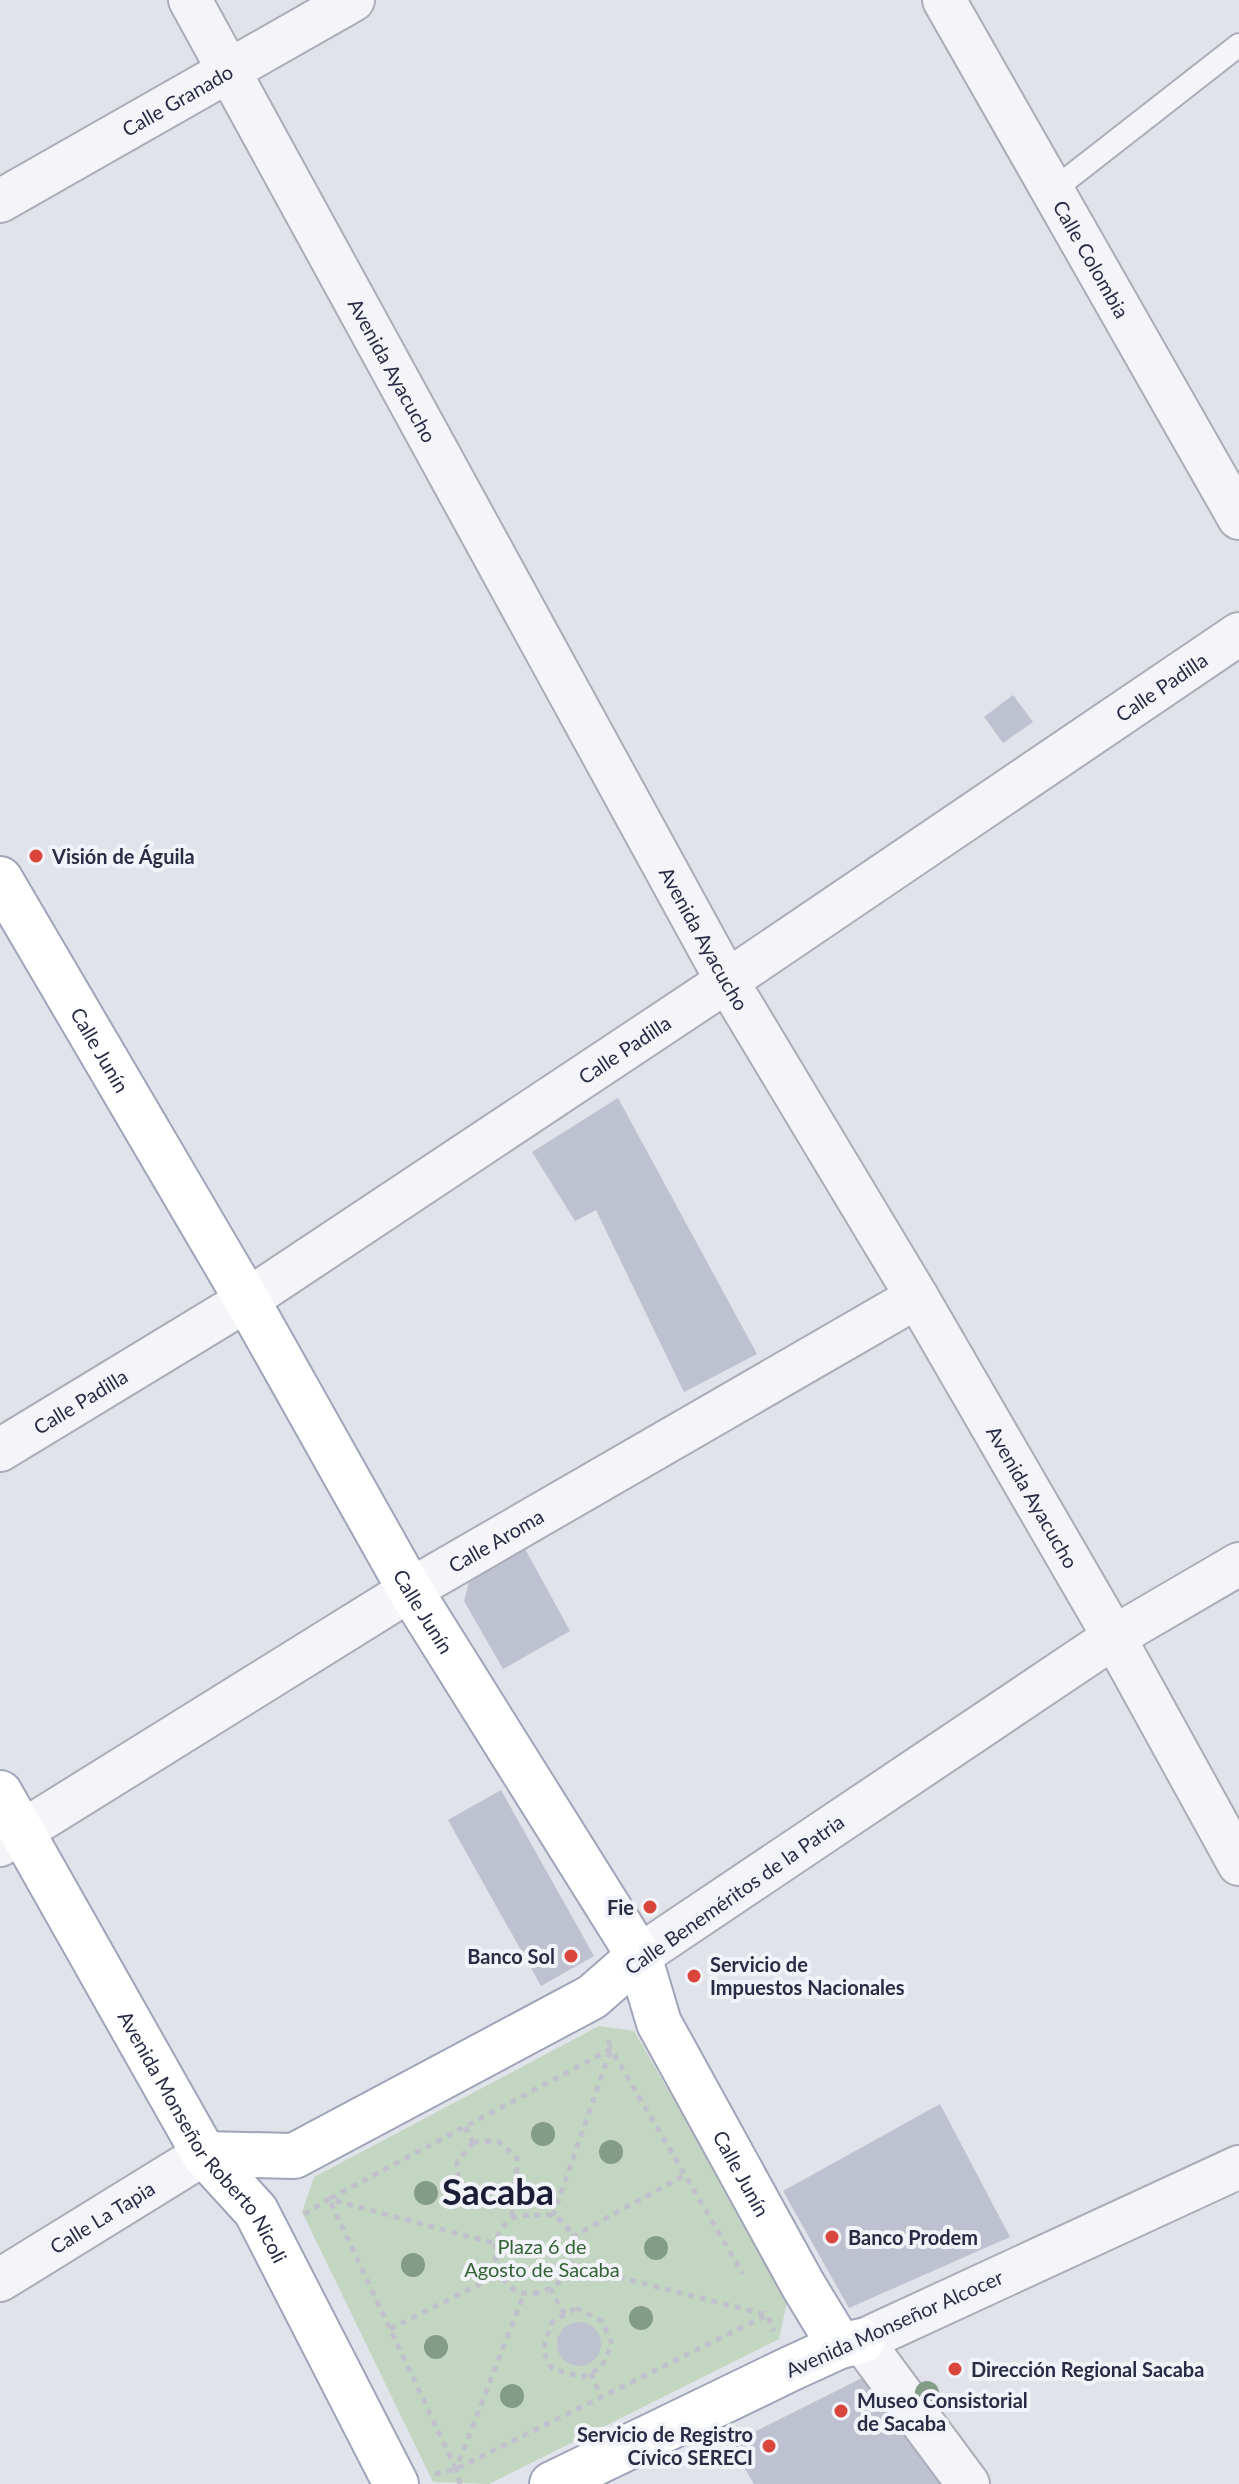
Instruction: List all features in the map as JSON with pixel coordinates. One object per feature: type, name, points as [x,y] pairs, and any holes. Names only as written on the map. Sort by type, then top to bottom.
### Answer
[{"type":"main road","name":"Calle Junín","points":[[0,879],[247,1300],[410,1590],[639,1956],[659,2023],[803,2285],[851,2344]]},
{"type":"main road","name":"Avenida Monseñor Roberto Nicoli","points":[[0,1793],[11,1839],[204,2154],[256,2211],[396,2484]]},
{"type":"main road","name":"Calle Beneméritos de la Patria","points":[[204,2154],[294,2156],[592,1997],[639,1956]]},
{"type":"main road","name":"Avenida Monseñor Alcocer","points":[[552,2484],[792,2368],[851,2344]]},
{"type":"street","name":"Avenida Ayacucho","points":[[190,0],[727,981],[917,1297],[1114,1637],[1239,1864]]},
{"type":"street","name":"Calle Granado","points":[[0,201],[353,0]]},
{"type":"street","name":"Calle Colombia","points":[[944,0],[1239,518]]},
{"type":"street","name":"Calle Padilla","points":[[0,1450],[247,1300],[727,981],[1239,634]]},
{"type":"street","name":"Calle Aroma","points":[[11,1839],[410,1590],[917,1297]]},
{"type":"street","name":"Calle Beneméritos de la Patria","points":[[639,1956],[1114,1637],[1239,1564]]},
{"type":"street","name":"Calle La Tapia","points":[[0,2280],[204,2154]]},
{"type":"street","name":"Avenida Monseñor Alcocer","points":[[851,2344],[1239,2167]]},
{"type":"street","points":[[851,2344],[968,2484]]},
{"type":"lane","points":[[1052,191],[1239,45]]},
{"type":"path","points":[[592,1997],[611,2049],[744,2277]]},
{"type":"path","points":[[269,2235],[329,2199],[611,2049]]},
{"type":"path","points":[[553,2216],[611,2049]]},
{"type":"path","points":[[465,2127],[473,2142]]},
{"type":"path","points":[[473,2142],[498,2141],[517,2158],[516,2181],[505,2200]]},
{"type":"path","points":[[473,2142],[457,2163],[459,2187],[481,2203],[505,2200]]},
{"type":"path","points":[[572,2237],[685,2175]]},
{"type":"path","points":[[329,2199],[497,2244]]},
{"type":"path","points":[[329,2199],[456,2469],[460,2484]]},
{"type":"path","points":[[505,2200],[515,2217]]},
{"type":"path","points":[[553,2216],[572,2237],[572,2265],[564,2279],[539,2293],[524,2294],[498,2275],[495,2260],[497,2244],[502,2230],[515,2217],[553,2216]]},
{"type":"path","points":[[572,2265],[767,2315]]},
{"type":"path","points":[[390,2329],[498,2275]]},
{"type":"path","points":[[550,2288],[565,2315]]},
{"type":"path","points":[[456,2469],[524,2294]]},
{"type":"path","points":[[759,2303],[792,2368]]},
{"type":"path","points":[[576,2308],[602,2321],[612,2344],[601,2368],[591,2373],[582,2377],[552,2369],[543,2350],[552,2322],[576,2308]]},
{"type":"path","points":[[456,2469],[767,2315]]},
{"type":"path","points":[[591,2373],[601,2397]]},
{"type":"green space","name":"Plaza 6 de Agosto de Sacaba","points":[[599,2026],[634,2031],[788,2298],[779,2339],[489,2484],[433,2482],[302,2212],[314,2177]]},
{"type":"building","points":[[1013,695],[1033,722],[1003,743],[984,717]]},
{"type":"building","points":[[618,1098],[757,1354],[684,1392],[596,1210],[575,1221],[532,1152]]},
{"type":"building","points":[[524,1547],[570,1631],[503,1669],[464,1601],[470,1578]]},
{"type":"building","points":[[501,1790],[594,1956],[541,1986],[448,1820]]},
{"type":"building","points":[[940,2104],[1010,2237],[849,2308],[783,2191]]},
{"type":"building","points":[[579,2322],[594,2329],[601,2344],[594,2359],[579,2366],[564,2359],[557,2344],[564,2329]]},
{"type":"building","name":"Museo Consistorial de Sacaba","points":[[862,2378],[941,2484],[754,2484],[730,2444]]},
{"type":"place","name":"Visión de Águila","points":[[36,856]]},
{"type":"place","name":"Fie","points":[[650,1907]]},
{"type":"place","name":"Banco Sol","points":[[571,1956]]},
{"type":"place","name":"Servicio de Impuestos Nacionales","points":[[694,1976]]},
{"type":"place","name":"Banco Prodem","points":[[832,2237]]},
{"type":"place","name":"Dirección Regional Sacaba","points":[[955,2369]]},
{"type":"place","name":"Museo Consistorial de Sacaba","points":[[841,2411]]},
{"type":"place","name":"Servicio de Registro Cívico SERECI","points":[[769,2446]]},
{"type":"district","name":"Sacaba","points":[[498,2191]]}]
